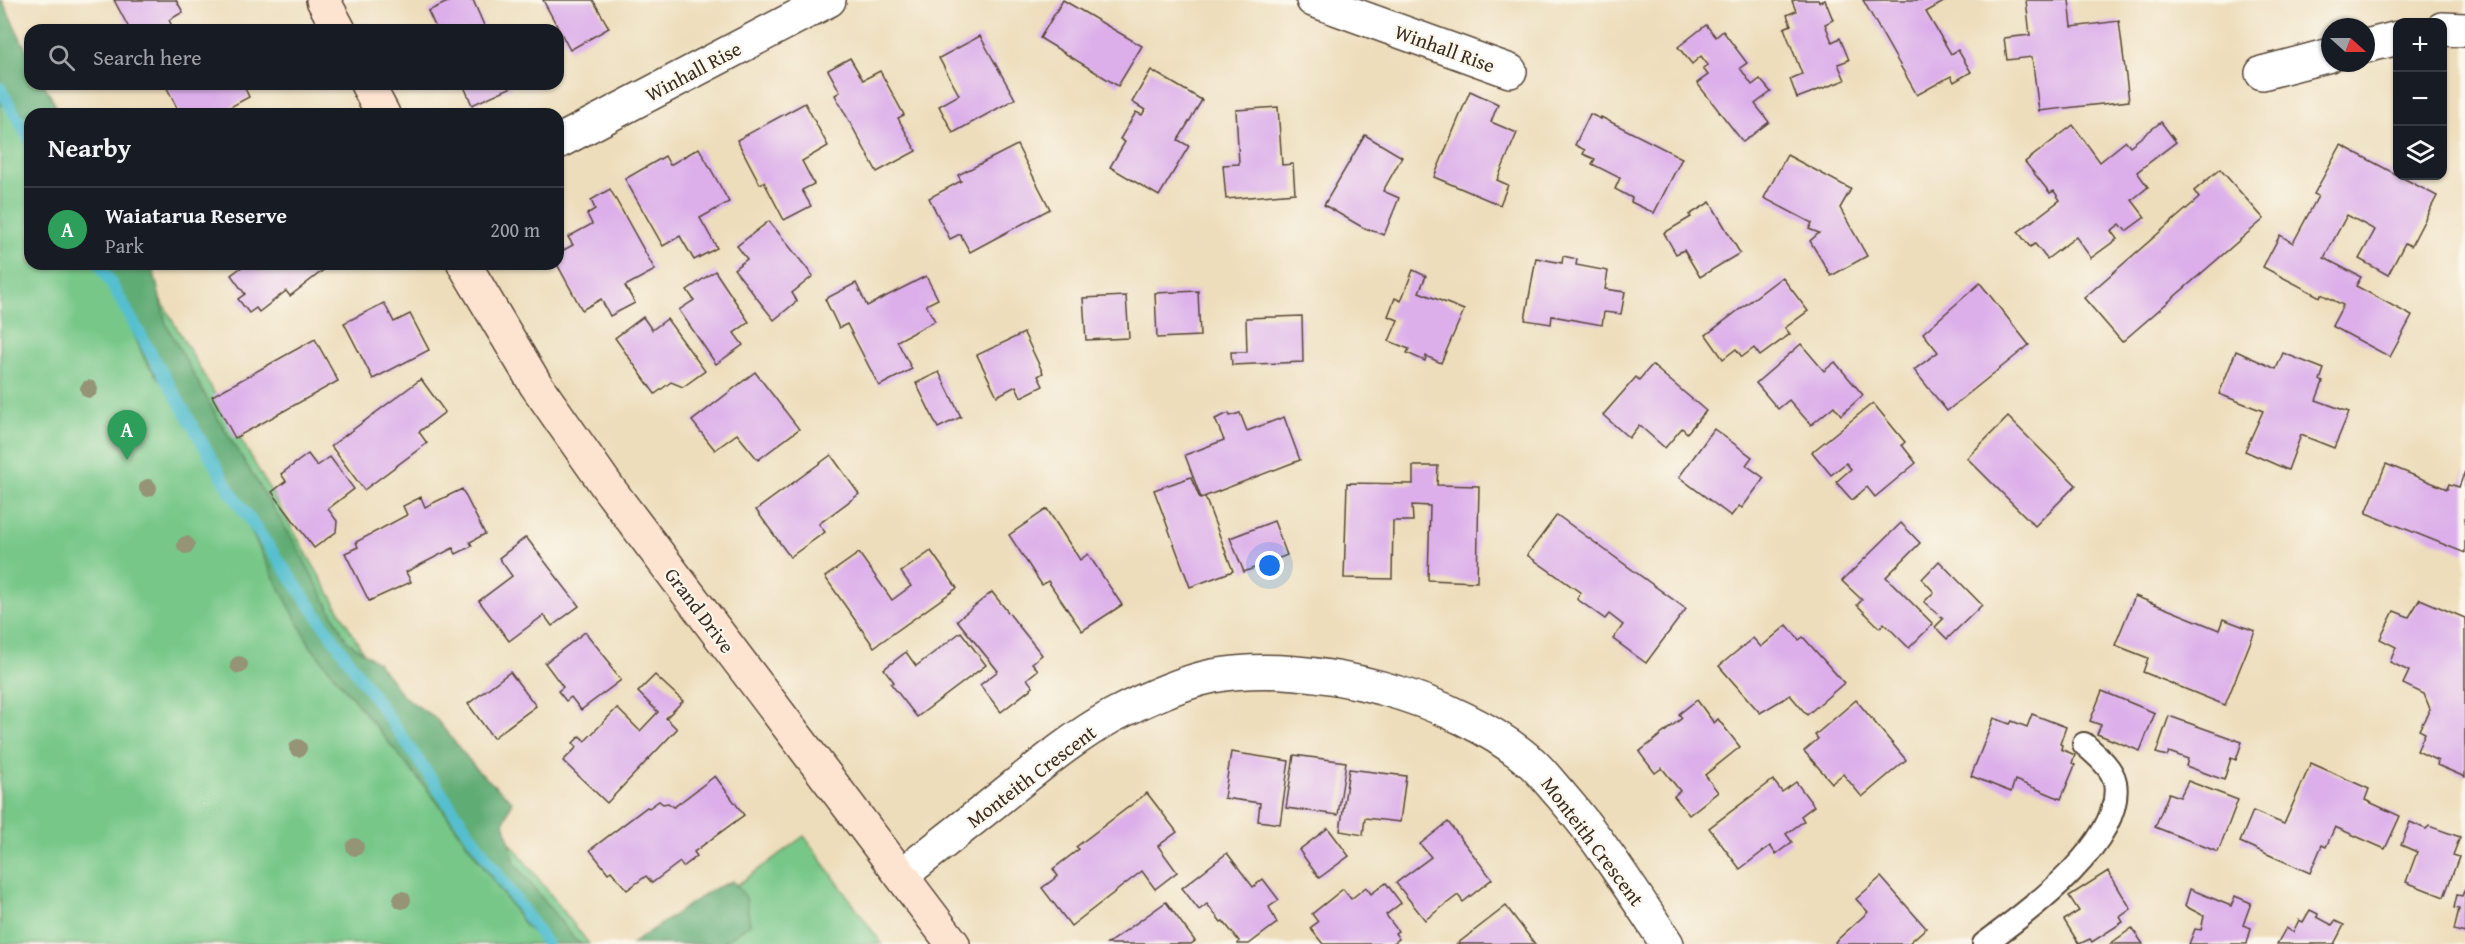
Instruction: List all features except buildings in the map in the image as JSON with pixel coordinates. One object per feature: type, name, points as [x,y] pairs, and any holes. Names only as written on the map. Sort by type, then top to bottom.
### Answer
[{"type":"main road","points":[[323,0],[336,24]]},
{"type":"main road","points":[[370,90],[380,108]]},
{"type":"main road","name":"Grand Drive","points":[[468,270],[536,385],[609,489],[953,944]]},
{"type":"street","name":"Winhall Rise","points":[[564,139],[829,0]]},
{"type":"street","name":"Winhall Rise","points":[[1313,0],[1510,71]]},
{"type":"street","points":[[2447,29],[2465,30]]},
{"type":"street","points":[[2375,44],[2393,39]]},
{"type":"street","points":[[2262,73],[2321,57]]},
{"type":"street","name":"Monteith Crescent","points":[[902,875],[1068,744],[1112,716],[1163,692],[1212,676],[1270,671],[1330,678],[1386,690],[1439,706],[1494,734],[1533,764],[1576,812],[1614,862],[1667,944]]},
{"type":"lane","points":[[1984,944],[2024,915],[2086,857],[2107,825],[2115,801],[2115,780],[2105,763],[2084,744]]},
{"type":"green space","points":[[0,0],[2,0],[24,46],[24,90],[47,90],[57,108],[24,108],[24,114],[0,104]]},
{"type":"green space","points":[[0,20],[24,71],[24,90],[40,90],[51,108],[24,108],[24,270],[143,270],[366,657],[589,944],[0,944]]},
{"type":"green space","points":[[107,270],[153,270],[166,324],[220,422],[296,545],[347,641],[378,663],[403,696],[436,719],[477,770],[512,801],[504,822],[515,864],[575,940],[582,944],[544,944],[525,925],[438,803],[311,647],[271,572],[207,441],[146,362]]},
{"type":"green space","points":[[804,836],[882,944],[657,944]]},
{"type":"green space","points":[[733,881],[746,897],[750,924],[721,944],[632,944],[711,890]]},
{"type":"waterway","points":[[0,88],[24,130]]},
{"type":"waterway","points":[[103,270],[230,491],[547,944]]},
{"type":"place","name":"Waiatarua Reserve","points":[[127,460]]}]
